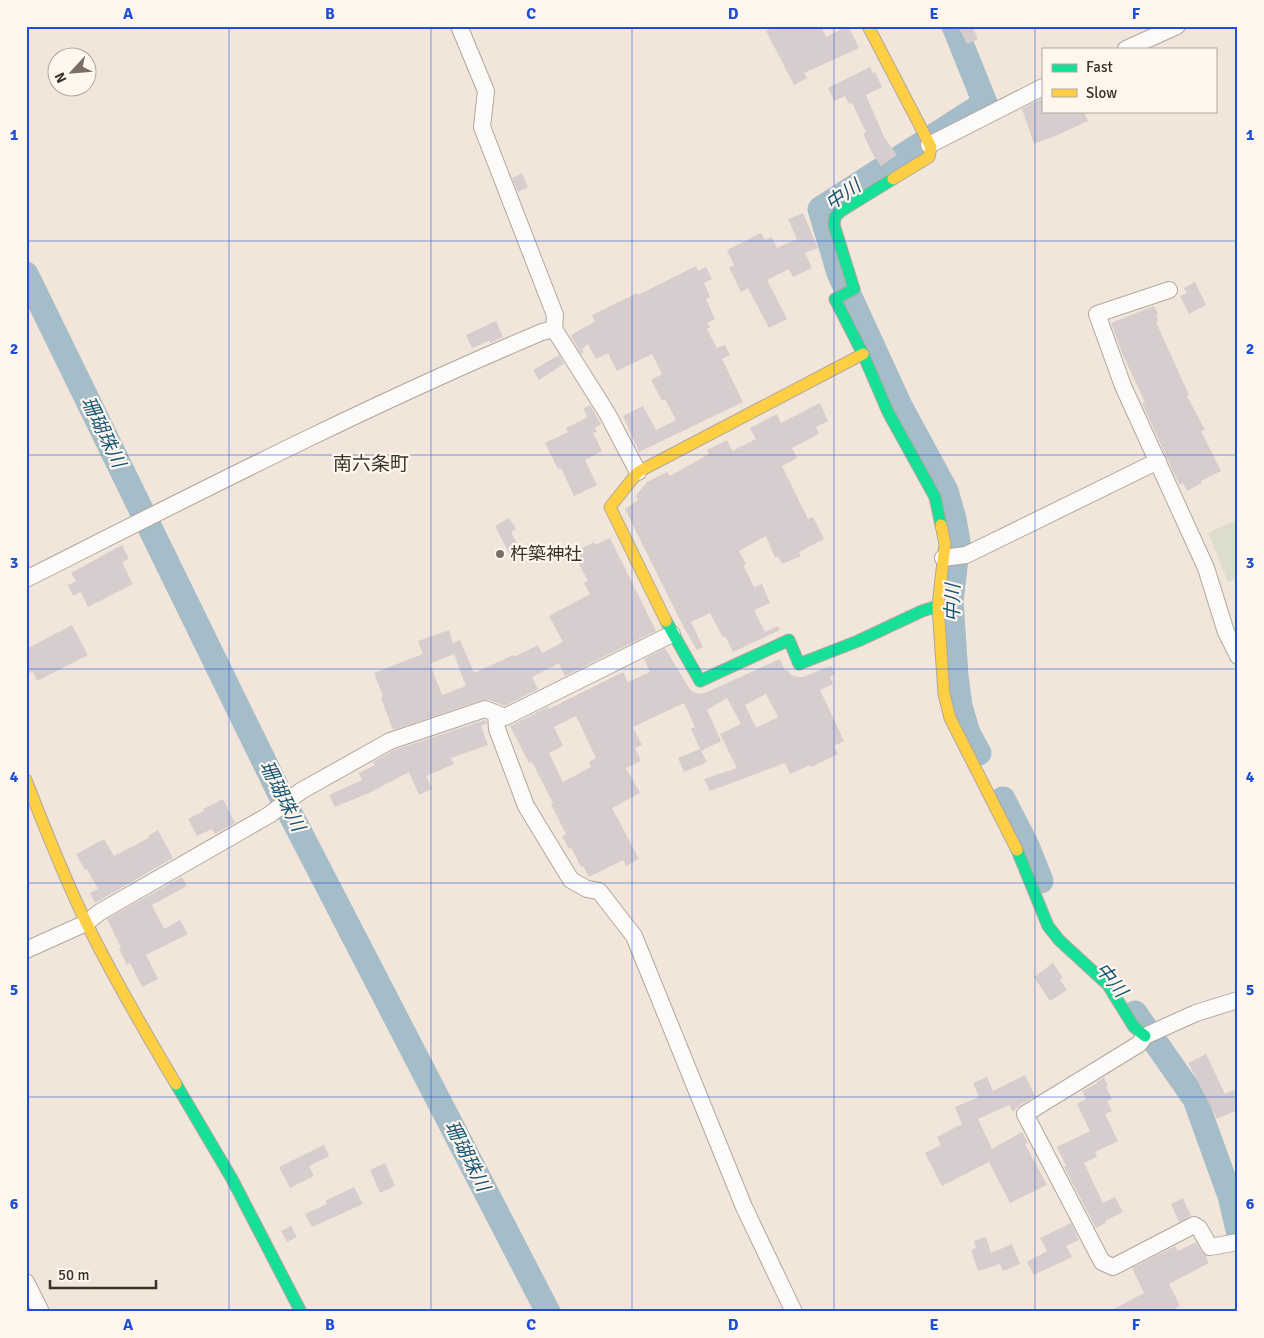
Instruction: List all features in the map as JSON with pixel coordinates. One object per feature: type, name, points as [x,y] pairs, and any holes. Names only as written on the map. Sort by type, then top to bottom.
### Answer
[{"type":"street","points":[[459,26],[486,91],[482,127],[555,315],[554,329],[607,412],[638,472]]},
{"type":"street","points":[[868,26],[931,146],[929,156],[841,210],[834,218],[839,243],[854,289],[836,299],[863,354],[888,412],[935,496],[945,544],[938,606],[944,694],[950,718],[1020,857],[1048,926],[1059,940],[1108,985],[1134,1027],[1145,1036]]},
{"type":"street","points":[[1128,48],[1177,26]]},
{"type":"street","points":[[929,145],[1042,88]]},
{"type":"street","points":[[1169,290],[1097,314],[1122,386],[1206,568],[1226,632],[1238,656]]},
{"type":"street","points":[[26,579],[310,436],[472,361],[542,332],[554,329]]},
{"type":"street","points":[[863,354],[638,472],[610,508],[672,634],[700,681],[789,640],[799,664],[858,642],[922,610],[938,606]]},
{"type":"street","points":[[944,558],[966,555],[1158,461]]},
{"type":"street","points":[[26,950],[86,923],[100,912],[269,815],[301,791],[390,741],[485,709],[505,717],[672,634]]},
{"type":"street","points":[[496,714],[497,728],[526,806],[571,880],[587,889],[599,891],[634,936],[744,1207],[794,1312]]},
{"type":"street","points":[[26,780],[46,832],[86,923],[124,997],[232,1180],[301,1312]]},
{"type":"street","points":[[1238,1000],[1196,1013],[1145,1036],[1139,1044],[1025,1114],[1102,1262],[1113,1267],[1194,1225],[1199,1228],[1210,1247],[1238,1242]]},
{"type":"street","points":[[26,1282],[41,1312]]},
{"type":"green space","points":[[1238,519],[1238,578],[1228,582],[1208,533]]},
{"type":"building","points":[[775,26],[821,26],[826,37],[848,26],[859,48],[804,73],[807,78],[794,85],[766,31]]},
{"type":"building","points":[[958,26],[972,26],[978,39],[967,44]]},
{"type":"building","points":[[870,67],[873,73],[875,72],[882,87],[866,95],[884,137],[897,155],[881,166],[872,153],[863,133],[866,132],[852,103],[849,104],[845,96],[834,101],[828,88]]},
{"type":"building","points":[[1042,99],[1042,112],[1084,112],[1088,121],[1034,144],[1022,109]]},
{"type":"building","points":[[522,173],[528,187],[518,192],[512,178]]},
{"type":"building","points":[[803,213],[818,248],[805,253],[812,268],[793,277],[789,269],[767,280],[787,319],[769,328],[748,288],[741,292],[729,268],[734,265],[727,250],[761,233],[765,240],[772,237],[777,248],[797,239],[788,219]]},
{"type":"building","points":[[696,266],[698,271],[706,267],[712,279],[704,283],[710,297],[706,299],[715,319],[707,323],[710,327],[707,329],[717,348],[725,345],[730,355],[722,359],[743,402],[639,452],[623,416],[643,406],[656,430],[676,420],[665,399],[662,401],[651,380],[662,374],[652,354],[617,371],[608,353],[596,359],[588,344],[582,349],[584,352],[581,354],[571,336],[595,322],[592,315],[637,293],[638,295]]},
{"type":"building","points":[[1195,282],[1206,305],[1189,314],[1180,296],[1187,293],[1184,288]]},
{"type":"building","points":[[1154,306],[1158,314],[1156,316],[1158,321],[1156,322],[1189,395],[1187,396],[1205,430],[1201,431],[1221,471],[1201,481],[1202,483],[1187,491],[1183,483],[1180,485],[1174,474],[1142,403],[1145,402],[1122,353],[1111,323]]},
{"type":"building","points":[[496,321],[503,337],[472,348],[466,335]]},
{"type":"building","points":[[559,355],[564,364],[539,380],[533,370]]},
{"type":"building","points":[[820,403],[828,421],[816,427],[819,434],[792,448],[797,458],[782,466],[808,519],[813,517],[824,539],[799,552],[801,556],[782,564],[778,556],[775,558],[766,536],[739,551],[746,564],[743,565],[754,587],[762,584],[770,603],[754,610],[765,632],[778,626],[780,630],[733,652],[725,636],[723,638],[710,613],[691,622],[703,647],[697,650],[684,628],[625,509],[638,500],[636,496],[647,482],[667,472],[670,476],[709,454],[707,450],[727,440],[732,451],[756,439],[750,428],[777,414],[781,423]]},
{"type":"building","points":[[590,405],[601,424],[595,428],[597,432],[593,433],[602,451],[585,460],[597,485],[574,496],[561,468],[558,469],[545,443],[568,432],[566,428],[588,417],[583,409]]},
{"type":"building","points":[[509,518],[516,529],[511,532],[522,553],[512,559],[495,526]]},
{"type":"building","points":[[610,538],[656,631],[565,676],[559,663],[532,677],[538,689],[505,706],[489,700],[482,700],[393,730],[374,673],[423,654],[418,641],[449,630],[453,643],[460,640],[474,673],[538,645],[542,653],[563,642],[549,616],[590,594],[584,583],[588,581],[573,553],[594,542],[595,545]],"holes":[[[454,654],[466,686],[442,695],[430,664]]]},
{"type":"building","points":[[122,545],[129,559],[122,562],[133,584],[88,607],[81,592],[73,596],[68,585],[76,581],[71,573]]},
{"type":"building","points":[[72,625],[88,655],[37,681],[33,672],[30,673],[26,665],[26,649]]},
{"type":"building","points":[[665,648],[689,688],[699,694],[780,659],[785,671],[788,670],[791,675],[798,677],[803,677],[831,666],[835,674],[830,677],[833,684],[820,690],[844,741],[834,746],[838,754],[811,767],[810,765],[790,774],[785,763],[710,791],[704,779],[737,768],[720,734],[741,724],[727,698],[707,710],[721,741],[701,751],[707,762],[684,772],[678,758],[700,749],[691,729],[695,727],[684,703],[633,727],[642,745],[635,748],[641,761],[626,768],[640,793],[612,808],[639,859],[626,866],[623,860],[589,877],[562,836],[566,834],[551,804],[553,803],[532,762],[529,763],[510,726],[623,672],[628,682],[650,672],[644,659]],"holes":[[[766,694],[778,717],[756,728],[745,705]],[[576,716],[596,758],[589,762],[591,767],[563,782],[549,753],[563,746],[554,727]]]},
{"type":"building","points":[[485,720],[487,723],[481,726],[488,745],[451,758],[454,764],[426,776],[432,789],[419,795],[409,772],[369,793],[335,807],[329,795],[362,780],[359,773],[375,765],[373,762],[394,750]]},
{"type":"building","points":[[223,799],[235,823],[215,834],[212,829],[197,836],[188,819]]},
{"type":"building","points":[[158,830],[173,858],[95,903],[90,893],[98,889],[76,854],[104,839],[114,856],[149,838],[148,836]]},
{"type":"building","points":[[182,877],[187,886],[152,905],[164,929],[180,920],[188,934],[146,955],[158,979],[142,987],[130,963],[127,965],[107,919]]},
{"type":"building","points":[[1053,963],[1063,978],[1060,980],[1067,990],[1050,1001],[1034,977]]},
{"type":"building","points":[[1206,1054],[1225,1094],[1238,1088],[1238,1110],[1217,1119],[1188,1063]]},
{"type":"building","points":[[1025,1075],[1035,1096],[1020,1105],[1013,1112],[1009,1105],[978,1119],[992,1149],[1022,1132],[1028,1143],[1025,1144],[1047,1185],[1010,1203],[989,1162],[942,1186],[925,1153],[941,1145],[937,1137],[962,1124],[955,1107],[979,1097],[973,1083],[987,1077],[993,1091]]},
{"type":"building","points":[[1104,1077],[1108,1086],[1106,1087],[1112,1099],[1107,1101],[1112,1111],[1105,1114],[1118,1141],[1095,1152],[1097,1157],[1084,1163],[1103,1203],[1115,1197],[1123,1212],[1096,1228],[1064,1167],[1066,1166],[1057,1147],[1090,1131],[1077,1104],[1086,1099],[1082,1091]]},
{"type":"building","points":[[324,1145],[329,1156],[309,1166],[314,1176],[290,1188],[279,1167]]},
{"type":"building","points":[[385,1163],[395,1186],[380,1193],[370,1170]]},
{"type":"building","points":[[354,1187],[363,1204],[312,1227],[305,1214],[327,1204],[325,1201]]},
{"type":"building","points":[[1183,1198],[1191,1216],[1179,1222],[1171,1204]]},
{"type":"building","points":[[1071,1223],[1079,1240],[1066,1246],[1072,1257],[1034,1275],[1027,1262],[1047,1251],[1040,1238]]},
{"type":"building","points":[[291,1226],[297,1237],[287,1242],[281,1231]]},
{"type":"building","points":[[986,1237],[991,1253],[1012,1244],[1020,1264],[1003,1271],[1000,1264],[978,1271],[971,1250],[976,1248],[974,1241]]},
{"type":"building","points":[[1196,1242],[1207,1256],[1206,1258],[1209,1263],[1169,1284],[1180,1306],[1169,1312],[1108,1312],[1144,1293],[1132,1268],[1175,1246],[1178,1251]]},
{"type":"waterway","name":"中川","points":[[954,26],[985,103],[820,209],[839,273],[900,406],[946,491],[958,542],[951,601],[956,676],[960,706],[968,733],[979,753]]},
{"type":"waterway","name":"珊瑚珠川","points":[[26,274],[279,792],[548,1312]]},
{"type":"waterway","name":"中川","points":[[1003,799],[1027,846],[1041,881]]},
{"type":"waterway","name":"中川","points":[[1135,1013],[1195,1099],[1230,1196],[1238,1230]]},
{"type":"traffic: fast","points":[[893,179],[841,211],[835,217],[834,225],[854,289],[835,299],[863,354],[888,412],[935,497],[941,525]]},
{"type":"traffic: fast","points":[[666,621],[700,681],[789,640],[799,664],[858,641],[922,611],[938,606]]},
{"type":"traffic: fast","points":[[1017,850],[1048,926],[1059,940],[1108,985],[1134,1027],[1145,1036]]},
{"type":"traffic: fast","points":[[176,1084],[232,1179],[301,1312]]},
{"type":"traffic: slow","points":[[868,26],[931,147],[929,157],[893,179]]},
{"type":"traffic: slow","points":[[666,621],[610,507],[638,472],[863,354]]},
{"type":"traffic: slow","points":[[941,525],[945,544],[938,606],[944,694],[950,718],[1017,850]]},
{"type":"traffic: slow","points":[[26,780],[87,924],[141,1025],[176,1084]]},
{"type":"place","name":"杵築神社","points":[[500,554]]},
{"type":"district","name":"南六条町","points":[[371,464]]}]
